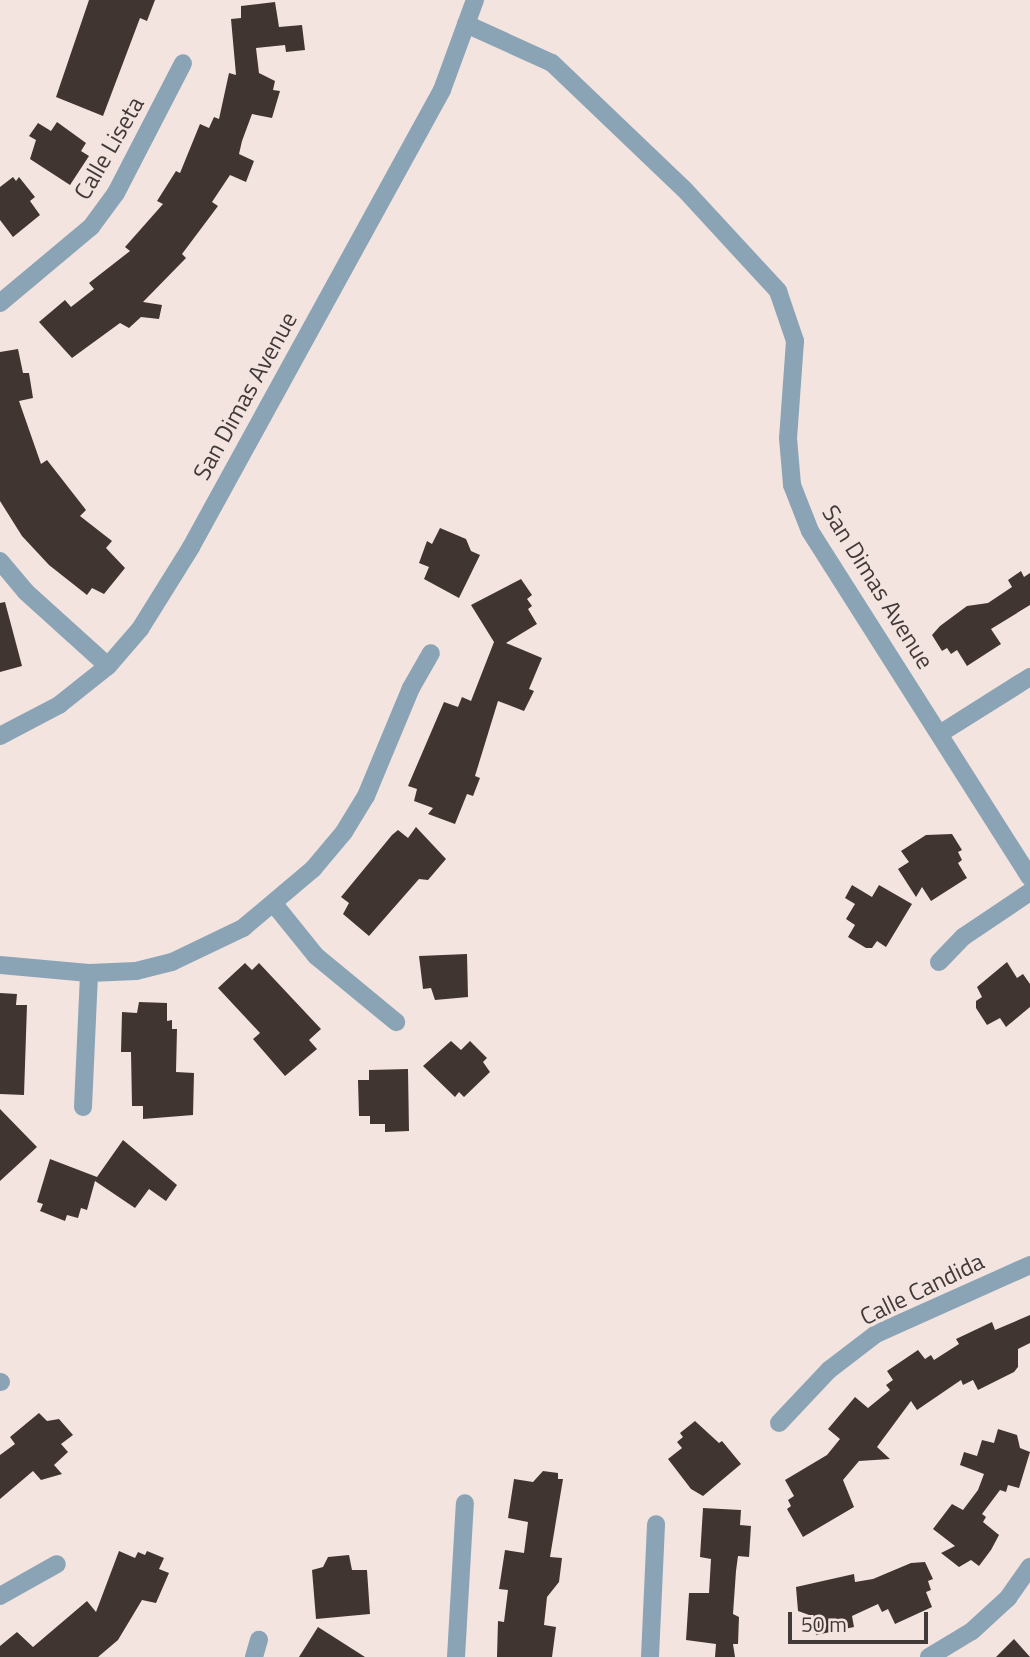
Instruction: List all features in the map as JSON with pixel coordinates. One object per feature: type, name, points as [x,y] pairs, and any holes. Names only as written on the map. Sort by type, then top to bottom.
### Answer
[{"type":"street","name":"San Dimas Avenue","points":[[0,736],[59,705],[108,666],[139,629],[191,547],[442,90],[475,0]]},
{"type":"street","name":"San Dimas Avenue","points":[[466,24],[552,63],[684,189],[778,291],[796,341],[788,438],[792,485],[810,531],[941,733],[1030,877]]},
{"type":"street","name":"Calle Liseta","points":[[0,303],[91,227],[116,193],[183,63]]},
{"type":"street","points":[[0,561],[26,592],[108,666]]},
{"type":"street","points":[[0,965],[89,973],[136,971],[172,962],[243,928],[313,869],[366,796],[411,688],[431,653]]},
{"type":"street","points":[[941,733],[1030,677]]},
{"type":"street","points":[[939,962],[964,937],[1030,892]]},
{"type":"street","points":[[274,904],[316,956],[396,1022]]},
{"type":"street","points":[[83,1107],[89,973]]},
{"type":"street","name":"Calle Candida","points":[[779,1423],[829,1370],[876,1334],[1030,1265]]},
{"type":"street","points":[[456,1657],[465,1568],[465,1503]]},
{"type":"street","points":[[650,1657],[656,1524]]},
{"type":"street","points":[[0,1596],[57,1564]]},
{"type":"street","points":[[929,1657],[972,1631],[1008,1598],[1030,1567]]},
{"type":"building","points":[[89,0],[155,0],[147,21],[140,18],[103,116],[56,97]]},
{"type":"building","points":[[275,2],[279,27],[302,25],[305,50],[286,52],[285,45],[256,48],[259,73],[275,81],[273,90],[280,91],[272,118],[252,114],[239,154],[254,161],[246,182],[230,175],[212,202],[218,206],[182,254],[186,258],[143,302],[162,305],[159,319],[141,317],[129,328],[120,323],[72,358],[39,322],[65,300],[71,307],[94,289],[89,283],[130,251],[125,247],[163,204],[157,201],[176,171],[180,173],[200,124],[209,128],[214,117],[219,119],[229,73],[236,75],[231,19],[241,18],[241,6]]},
{"type":"building","points":[[57,122],[86,143],[81,151],[89,156],[70,185],[30,159],[36,140],[29,136],[38,123],[51,131]]},
{"type":"building","points":[[13,177],[16,181],[19,177],[35,197],[30,201],[40,215],[13,237],[0,220],[0,187]]},
{"type":"building","points":[[18,349],[23,373],[29,373],[33,398],[19,401],[41,464],[47,460],[86,510],[80,516],[112,541],[106,548],[125,568],[104,594],[92,588],[87,595],[49,565],[22,536],[0,501],[0,352]]},
{"type":"building","points":[[440,528],[466,539],[471,551],[480,555],[459,598],[424,579],[429,567],[419,563],[427,541],[432,544]]},
{"type":"building","points":[[1021,571],[1024,577],[1030,573],[1030,605],[991,629],[1001,644],[967,666],[957,650],[951,654],[947,648],[942,651],[932,635],[940,626],[967,606],[988,603],[1012,587],[1008,580]]},
{"type":"building","points":[[521,579],[532,595],[527,599],[532,606],[528,609],[537,624],[506,643],[542,658],[529,689],[534,691],[524,711],[498,701],[475,776],[480,778],[473,796],[467,794],[455,824],[428,814],[433,808],[414,801],[417,789],[408,786],[444,702],[458,707],[462,697],[471,701],[494,642],[471,605]]},
{"type":"building","points":[[5,602],[22,666],[0,672],[0,603]]},
{"type":"building","points":[[416,827],[446,859],[428,880],[419,879],[369,936],[343,914],[349,903],[341,897],[392,835],[398,830],[408,838]]},
{"type":"building","points":[[952,834],[962,850],[958,852],[962,860],[958,863],[967,878],[931,901],[922,887],[916,897],[898,869],[909,862],[901,851],[926,835]]},
{"type":"building","points":[[852,885],[872,897],[879,885],[912,904],[886,947],[877,941],[872,948],[866,948],[848,937],[855,925],[846,919],[855,904],[845,898]]},
{"type":"building","points":[[467,954],[468,997],[435,1000],[431,988],[423,989],[419,956]]},
{"type":"building","points":[[1007,962],[1017,978],[1023,974],[1030,984],[1030,1007],[1006,1027],[1000,1018],[987,1025],[976,1008],[976,1001],[982,997],[977,987]]},
{"type":"building","points":[[245,963],[252,970],[259,963],[321,1029],[309,1040],[317,1049],[285,1076],[253,1039],[260,1033],[218,988]]},
{"type":"building","points":[[0,993],[17,994],[16,1005],[27,1005],[24,1095],[0,1094]]},
{"type":"building","points":[[139,1002],[167,1003],[167,1021],[172,1020],[172,1029],[177,1029],[176,1072],[194,1073],[193,1115],[143,1119],[143,1106],[132,1106],[131,1052],[121,1052],[122,1012],[137,1013]]},
{"type":"building","points":[[451,1041],[461,1050],[470,1041],[487,1058],[483,1062],[490,1072],[464,1097],[459,1092],[455,1097],[423,1066]]},
{"type":"building","points":[[408,1069],[409,1131],[385,1132],[385,1124],[370,1124],[370,1116],[359,1116],[358,1080],[369,1080],[369,1070]]},
{"type":"building","points":[[0,1109],[37,1147],[0,1181]]},
{"type":"building","points":[[123,1140],[177,1185],[166,1201],[149,1189],[135,1208],[95,1181],[87,1210],[81,1208],[78,1218],[67,1215],[65,1221],[40,1211],[43,1204],[37,1202],[50,1159],[97,1177]]},
{"type":"building","points":[[1030,1315],[1030,1343],[1018,1349],[1018,1367],[1014,1372],[978,1390],[973,1380],[963,1385],[961,1380],[917,1410],[911,1401],[877,1447],[890,1459],[859,1461],[843,1480],[854,1507],[803,1537],[787,1509],[791,1506],[788,1500],[794,1496],[785,1480],[827,1455],[840,1439],[828,1429],[855,1397],[868,1408],[890,1390],[886,1385],[893,1380],[887,1371],[918,1350],[925,1359],[931,1355],[934,1360],[959,1344],[956,1339],[992,1322],[995,1330]]},
{"type":"building","points":[[39,1413],[47,1421],[59,1419],[73,1435],[61,1444],[68,1452],[54,1465],[62,1474],[41,1480],[33,1471],[0,1499],[0,1455],[15,1444],[10,1437]]},
{"type":"building","points":[[695,1421],[719,1443],[722,1441],[741,1464],[703,1496],[691,1489],[668,1459],[682,1448],[677,1442],[683,1437],[680,1433]]},
{"type":"building","points":[[998,1429],[1017,1435],[1020,1448],[1030,1452],[1019,1488],[1008,1485],[1006,1492],[1000,1490],[982,1514],[986,1517],[983,1522],[999,1535],[991,1550],[979,1566],[971,1560],[959,1567],[941,1553],[955,1546],[933,1529],[952,1504],[963,1510],[978,1490],[984,1474],[960,1465],[964,1452],[977,1456],[982,1440],[994,1443]]},
{"type":"building","points":[[543,1471],[558,1473],[558,1479],[563,1479],[550,1557],[562,1558],[559,1582],[547,1597],[544,1625],[556,1627],[552,1657],[497,1657],[498,1621],[504,1622],[508,1590],[499,1589],[505,1550],[524,1553],[528,1522],[508,1518],[514,1479],[533,1482]]},
{"type":"building","points":[[703,1508],[741,1510],[740,1525],[751,1526],[749,1557],[738,1556],[736,1571],[733,1614],[739,1617],[738,1644],[733,1644],[735,1657],[715,1657],[716,1644],[686,1640],[689,1593],[709,1593],[711,1559],[700,1557]]},
{"type":"building","points":[[119,1551],[135,1558],[138,1552],[145,1555],[147,1551],[164,1558],[159,1569],[169,1573],[156,1603],[142,1600],[118,1640],[98,1657],[0,1657],[0,1646],[17,1632],[33,1647],[87,1601],[96,1612]]},
{"type":"building","points":[[349,1555],[352,1570],[367,1570],[370,1614],[316,1619],[312,1570],[323,1567],[328,1557]]},
{"type":"building","points":[[925,1562],[933,1579],[928,1581],[931,1590],[926,1592],[932,1607],[895,1624],[888,1609],[882,1612],[878,1604],[852,1616],[854,1627],[816,1635],[812,1616],[798,1611],[796,1587],[854,1574],[855,1582],[873,1579],[911,1563]]},
{"type":"building","points":[[318,1627],[365,1657],[299,1657]]},
{"type":"building","points":[[1014,1639],[1030,1657],[996,1657]]}]
